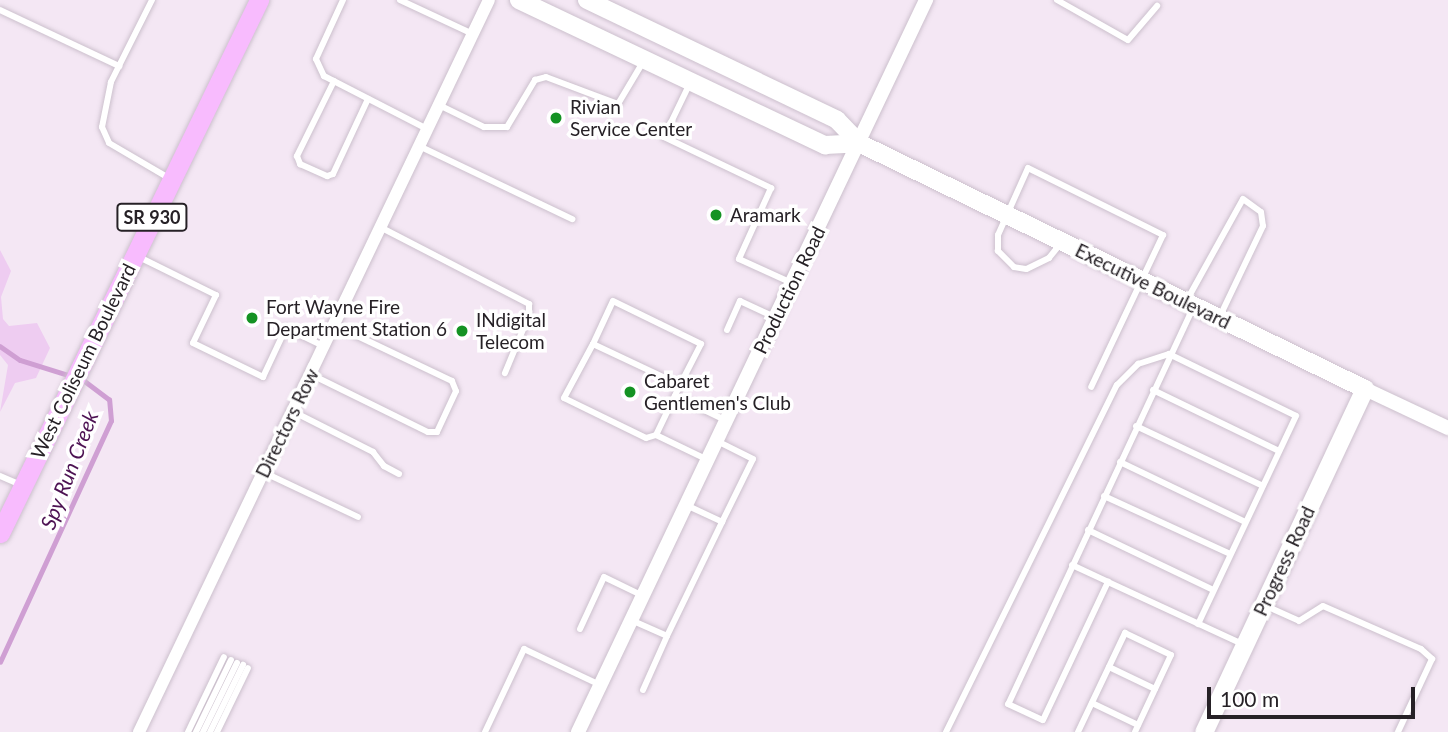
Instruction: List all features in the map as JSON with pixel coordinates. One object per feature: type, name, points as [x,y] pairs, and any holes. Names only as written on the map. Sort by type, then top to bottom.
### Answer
[{"type":"highway","name":"West Coliseum Boulevard","points":[[0,533],[259,0]]},
{"type":"main road","name":"Executive Boulevard","points":[[519,0],[825,145],[859,143]]},
{"type":"main road","name":"Executive Boulevard","points":[[587,0],[609,5],[837,120],[859,143],[1365,389]]},
{"type":"main road","name":"Progress Road","points":[[1203,732],[1365,389]]},
{"type":"street","name":"Directors Row","points":[[139,732],[489,0]]},
{"type":"street","name":"Production Road","points":[[578,732],[926,0]]},
{"type":"street","name":"Executive Boulevard","points":[[1365,389],[1448,428]]},
{"type":"lane","points":[[152,0],[119,66],[103,107],[102,127],[109,143],[171,179]]},
{"type":"lane","points":[[343,0],[316,59],[324,76],[427,129]]},
{"type":"lane","points":[[400,0],[473,34]]},
{"type":"lane","points":[[1057,0],[1128,40],[1157,6]]},
{"type":"lane","points":[[0,10],[119,66]]},
{"type":"lane","points":[[439,105],[484,127],[507,127],[535,80],[546,77],[618,104],[644,59]]},
{"type":"lane","points":[[334,81],[297,156],[300,164],[327,176],[333,174],[368,99]]},
{"type":"lane","points":[[691,81],[664,137],[771,188],[739,259],[792,283]]},
{"type":"lane","points":[[419,146],[572,219]]},
{"type":"lane","points":[[1062,241],[1038,266],[1014,267],[998,251],[998,235],[1005,214],[1028,169],[1163,235],[1091,387]]},
{"type":"lane","points":[[1108,582],[1043,720],[1008,704],[1190,304],[1243,200],[1261,212],[1264,226],[1219,318]]},
{"type":"lane","points":[[380,228],[529,304],[529,315],[505,373]]},
{"type":"lane","points":[[134,254],[216,295],[193,343],[263,377],[286,328],[323,346]]},
{"type":"lane","points":[[656,435],[701,344],[612,301],[564,398],[646,438],[656,435],[708,460]]},
{"type":"lane","points":[[727,330],[740,301],[776,318]]},
{"type":"lane","points":[[310,374],[428,432],[437,432],[456,391],[452,381],[333,325]]},
{"type":"lane","points":[[593,344],[680,385]]},
{"type":"lane","points":[[946,732],[1117,385],[1138,364],[1169,354],[1296,416],[1198,624]]},
{"type":"lane","points":[[1153,390],[1279,451]]},
{"type":"lane","points":[[676,396],[726,421]]},
{"type":"lane","points":[[292,411],[373,452],[384,466],[400,474]]},
{"type":"lane","points":[[1136,426],[1263,486]]},
{"type":"lane","points":[[643,690],[753,459],[717,441]]},
{"type":"lane","points":[[1120,461],[1245,522]]},
{"type":"lane","points":[[263,472],[358,517]]},
{"type":"lane","points":[[0,476],[23,485]]},
{"type":"lane","points":[[1104,496],[1230,554]]},
{"type":"lane","points":[[686,505],[722,522]]},
{"type":"lane","points":[[1088,530],[1213,590]]},
{"type":"lane","points":[[1072,565],[1245,645]]},
{"type":"lane","points":[[580,629],[604,577],[643,596]]},
{"type":"lane","points":[[1263,605],[1299,621],[1323,606],[1421,649],[1432,659],[1398,732]]},
{"type":"lane","points":[[631,620],[667,636]]},
{"type":"lane","points":[[1078,732],[1125,634],[1171,654],[1137,728],[1092,703]]},
{"type":"lane","points":[[485,732],[524,649],[600,685]]},
{"type":"lane","points":[[188,732],[224,657]]},
{"type":"lane","points":[[196,732],[240,664]]},
{"type":"lane","points":[[203,732],[240,664]]},
{"type":"lane","points":[[210,732],[240,664]]},
{"type":"lane","points":[[217,732],[240,664]]},
{"type":"lane","points":[[1109,667],[1155,689]]},
{"type":"shaded area","points":[[0,250],[11,271],[1,297],[3,319],[9,326],[37,323],[50,348],[36,378],[15,383],[0,412],[8,365],[0,355]]},
{"type":"waterway","name":"Spy Run Creek","points":[[0,346],[20,360],[71,376]]},
{"type":"waterway","name":"Spy Run Creek","points":[[0,662],[111,421],[109,400],[82,380]]},
{"type":"place","name":"Rivian Service Center","points":[[556,118]]},
{"type":"place","name":"Aramark","points":[[716,215]]},
{"type":"place","name":"Fort Wayne Fire Department Station 6","points":[[252,318]]},
{"type":"place","name":"INdigital Telecom","points":[[462,331]]},
{"type":"place","name":"Cabaret Gentlemen's Club","points":[[630,392]]}]
